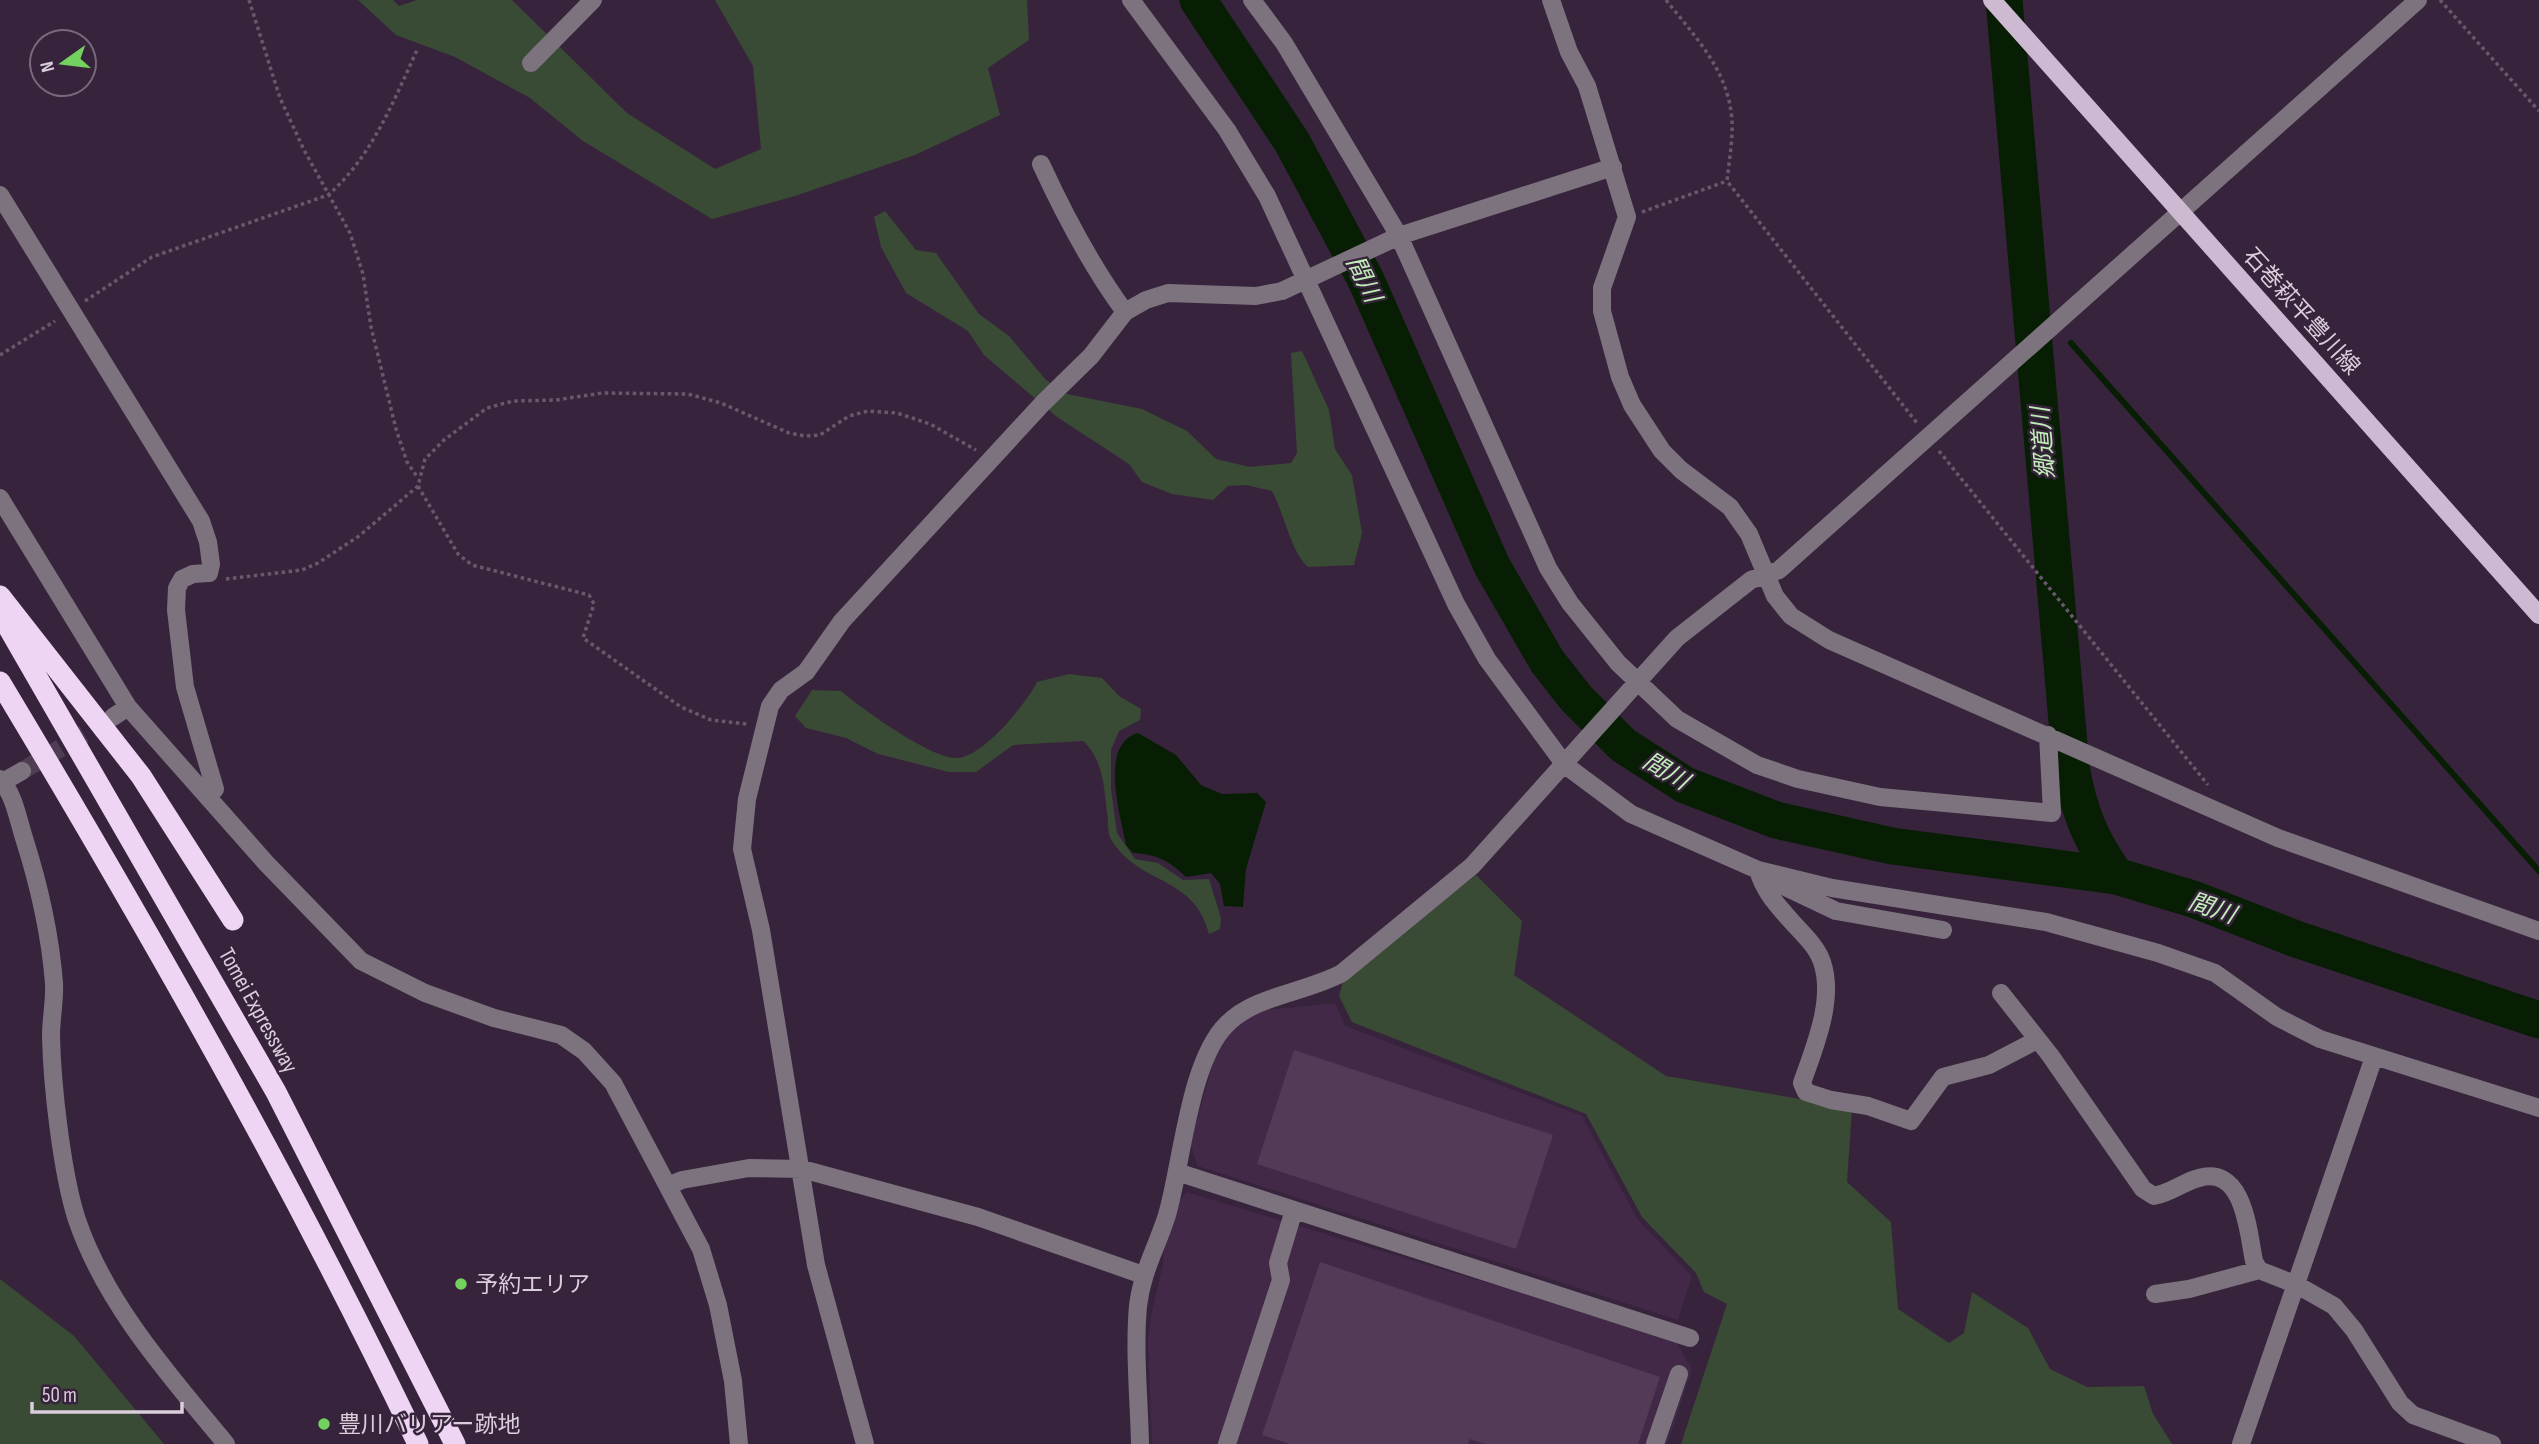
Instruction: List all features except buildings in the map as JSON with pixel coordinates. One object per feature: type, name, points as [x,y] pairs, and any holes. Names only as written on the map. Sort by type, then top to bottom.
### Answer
[{"type":"highway","points":[[0,596],[141,776],[233,920]]},
{"type":"highway","name":"Tomei Expressway","points":[[0,613],[276,1092],[455,1444]]},
{"type":"highway","points":[[0,682],[69,797],[244,1108],[418,1444]]},
{"type":"main road","name":"石巻萩平豊川線","points":[[1992,0],[2539,615]]},
{"type":"street","points":[[531,63],[593,0]]},
{"type":"street","points":[[1132,0],[1227,130],[1267,196],[1311,279],[1456,604],[1487,659],[1567,762],[1630,814],[1836,911],[1943,930]]},
{"type":"street","points":[[1252,0],[1284,43],[1395,238],[1548,568],[1597,639],[1635,687],[1677,719],[1757,765],[1798,779],[1880,797],[2052,813],[2050,736]]},
{"type":"street","points":[[1552,0],[1569,52],[1587,86],[1627,217],[1602,288],[1602,312],[1620,377],[1632,405],[1662,451],[1681,470],[1730,507],[1749,534],[1774,596],[1791,616],[1829,640],[2278,838],[2539,931]]},
{"type":"street","points":[[1140,1444],[1137,1335],[1143,1275],[1166,1217],[1208,1050],[1224,1027],[1240,1012],[1321,985],[1342,973],[1472,866],[1677,638],[1751,580],[1779,570],[1927,435],[2418,0]]},
{"type":"street","points":[[1041,164],[1064,215],[1125,312]]},
{"type":"street","points":[[865,1444],[816,1265],[761,930],[742,849],[747,799],[763,726],[781,690],[806,672],[842,621],[1043,403],[1091,356],[1125,312],[1146,300],[1168,293],[1256,296],[1282,291],[1395,238],[1613,167]]},
{"type":"street","points":[[0,195],[201,521],[208,542],[211,564],[209,573],[193,574],[182,579],[177,588],[176,610],[185,687],[215,789],[208,798]]},
{"type":"street","points":[[0,498],[121,712],[208,798],[361,961],[425,993],[494,1018],[561,1035],[583,1051],[613,1083],[701,1249],[718,1305],[733,1381],[739,1444]]},
{"type":"street","points":[[22,771],[2,781],[35,871],[47,930],[54,986],[51,1035],[55,1075],[66,1171],[77,1219],[100,1273],[157,1360],[226,1444]]},
{"type":"street","points":[[1760,876],[1767,893],[1815,947],[1822,963],[1826,984],[1816,1041],[1802,1083],[1806,1093],[1868,1106],[1912,1121],[1943,1077],[1989,1065],[2036,1040]]},
{"type":"street","points":[[1760,876],[2046,922],[2158,953],[2216,973],[2288,1022],[2320,1039],[2539,1108]]},
{"type":"street","points":[[2001,993],[2143,1189],[2154,1196],[2166,1194],[2199,1178],[2216,1175],[2227,1181],[2237,1192],[2254,1261],[2259,1270],[2297,1285],[2334,1306],[2354,1330],[2400,1403],[2413,1415],[2492,1444]]},
{"type":"street","points":[[2241,1444],[2374,1057]]},
{"type":"street","points":[[668,1186],[682,1180],[750,1168],[802,1169],[978,1217],[1143,1275]]},
{"type":"street","points":[[1177,1172],[1690,1338]]},
{"type":"street","points":[[1227,1444],[1281,1280],[1278,1263],[1294,1210]]},
{"type":"street","points":[[2155,1294],[2227,1281],[2259,1270]]},
{"type":"street","points":[[1655,1444],[1679,1374]]},
{"type":"path","points":[[249,0],[280,98],[350,233],[363,274],[370,327],[396,429],[407,462],[418,478]]},
{"type":"path","points":[[1666,0],[1718,66],[1728,92],[1732,123],[1727,181],[2035,573],[2209,786]]},
{"type":"path","points":[[2440,0],[2539,111]]},
{"type":"path","points":[[0,355],[152,257],[328,195],[343,182],[377,136],[418,48]]},
{"type":"path","points":[[1627,217],[1727,181]]},
{"type":"path","points":[[763,726],[711,720],[681,707],[583,638],[594,604],[589,595],[472,565],[458,554],[418,486],[425,459],[443,440],[487,408],[513,401],[556,400],[635,392],[688,394],[721,403],[789,433],[805,436],[820,435],[849,416],[868,411],[897,413],[956,436],[992,461]]},
{"type":"path","points":[[209,573],[229,581],[302,570],[359,536],[418,486]]},
{"type":"shaded area","points":[[358,0],[393,0],[399,6],[417,0],[512,0],[627,113],[715,169],[761,149],[753,66],[715,0],[1027,0],[1029,40],[988,68],[1000,115],[915,155],[795,196],[712,219],[583,141],[530,98],[455,57],[396,35]]},
{"type":"shaded area","points":[[885,211],[916,250],[936,253],[979,314],[1009,336],[1046,380],[1067,394],[1142,409],[1187,431],[1216,459],[1250,467],[1291,463],[1297,453],[1291,353],[1302,351],[1329,410],[1335,449],[1352,475],[1362,533],[1354,565],[1308,567],[1292,542],[1272,491],[1246,485],[1228,486],[1213,500],[1172,494],[1142,482],[1129,464],[1057,417],[984,355],[968,331],[906,293],[881,247],[874,217]]},
{"type":"shaded area","points":[[1069,674],[1102,678],[1119,696],[1141,709],[1140,720],[1119,731],[1111,750],[1111,789],[1117,833],[1135,859],[1158,863],[1183,880],[1209,879],[1221,918],[1220,929],[1209,934],[1202,915],[1192,901],[1137,866],[1112,841],[1108,831],[1100,767],[1083,741],[1013,745],[976,772],[949,772],[878,754],[846,738],[806,728],[795,716],[812,690],[841,691],[914,742],[945,756],[957,758],[979,749],[1003,728],[1037,682]]},
{"type":"shaded area","points":[[1138,733],[1176,755],[1201,785],[1222,794],[1257,793],[1266,802],[1246,869],[1243,907],[1224,906],[1220,884],[1211,873],[1186,877],[1168,863],[1149,855],[1133,853],[1126,845],[1117,800],[1115,766],[1119,751],[1126,740]]},
{"type":"shaded area","points":[[1476,875],[1522,921],[1514,975],[1666,1076],[1852,1108],[1847,1182],[1891,1222],[1898,1309],[1949,1343],[1964,1333],[1972,1292],[2028,1328],[2050,1369],[2087,1387],[2144,1386],[2153,1414],[2172,1444],[1681,1444],[1727,1304],[1704,1292],[1696,1273],[1642,1217],[1586,1114],[1352,1022],[1339,996],[1344,978]]},
{"type":"shaded area","points":[[1335,1003],[1345,1026],[1582,1116],[1638,1220],[1692,1276],[1678,1320],[1198,1166],[1190,1143],[1218,1046],[1240,1021],[1265,1010]]},
{"type":"shaded area","points":[[1187,1192],[1675,1340],[1692,1369],[1667,1444],[1152,1444],[1148,1340],[1151,1316],[1163,1264],[1164,1239],[1177,1203]]},
{"type":"shaded area","points":[[0,1279],[74,1336],[164,1444],[0,1444]]},
{"type":"waterway","name":"間川","points":[[1198,0],[1292,142],[1366,280],[1492,566],[1547,661],[1576,698],[1623,745],[1685,785],[1776,820],[1892,846],[2116,876],[2193,899],[2296,939],[2539,1020]]},
{"type":"waterway","name":"郷道川","points":[[2004,0],[2071,767],[2087,824],[2099,850],[2116,876]]},
{"type":"waterway","points":[[2071,343],[2539,871]]},
{"type":"tunnel","points":[[22,771],[110,719]]},
{"type":"place","name":"予約エリア","points":[[461,1284]]},
{"type":"place","name":"豊川バリアー跡地","points":[[324,1424]]}]
